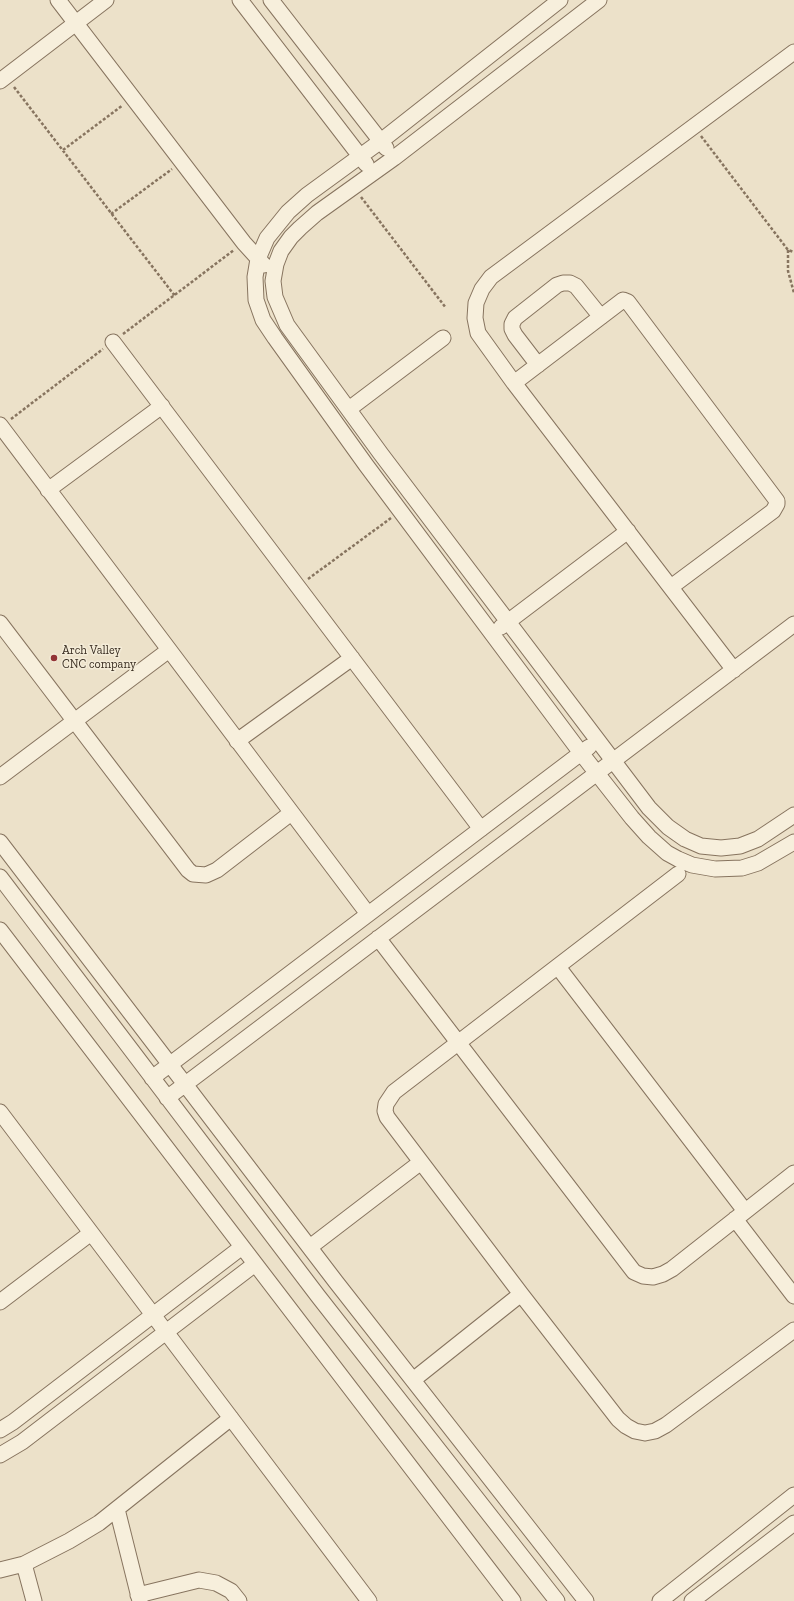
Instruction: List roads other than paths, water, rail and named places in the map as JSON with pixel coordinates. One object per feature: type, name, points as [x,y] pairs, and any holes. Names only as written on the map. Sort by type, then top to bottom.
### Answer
[{"type":"street","points":[[58,0],[244,243],[274,275]]},
{"type":"street","points":[[3,79],[106,0]]},
{"type":"street","points":[[240,0],[373,173]]},
{"type":"street","points":[[560,0],[381,141],[307,194],[288,212],[267,238],[258,259],[255,277],[256,300],[263,320],[366,465],[493,633],[581,753],[649,838],[667,853],[692,865],[715,869],[742,868],[768,858],[794,842]]},
{"type":"street","points":[[599,0],[394,158],[318,213],[291,237],[281,251],[276,264],[274,275],[275,296],[287,324],[349,409],[649,808],[668,827],[685,839],[702,846],[721,848],[740,846],[758,838],[794,815]]},
{"type":"street","points":[[266,34],[280,7],[394,158]]},
{"type":"street","points":[[533,20],[547,39]]},
{"type":"street","points":[[734,670],[514,383],[478,333],[475,318],[476,303],[482,289],[491,277],[794,52]]},
{"type":"street","points":[[487,56],[502,75]]},
{"type":"street","points":[[538,365],[515,335],[512,329],[512,324],[515,318],[557,285],[570,283],[576,286],[601,317]]},
{"type":"street","points":[[514,383],[623,300],[628,302],[777,501],[773,511],[671,587]]},
{"type":"street","points":[[349,409],[443,338]]},
{"type":"street","points":[[113,342],[480,829]]},
{"type":"street","points":[[48,490],[162,406]]},
{"type":"street","points":[[0,425],[368,914]]},
{"type":"street","points":[[366,465],[382,454]]},
{"type":"street","points":[[493,633],[628,532]]},
{"type":"street","points":[[0,623],[188,870],[193,874],[206,875],[217,870],[291,813]]},
{"type":"street","points":[[167,1098],[596,772],[794,624]]},
{"type":"street","points":[[0,777],[169,650]]},
{"type":"street","points":[[237,741],[352,658]]},
{"type":"street","points":[[152,1078],[598,740]]},
{"type":"street","points":[[0,842],[336,1282],[586,1601]]},
{"type":"street","points":[[462,843],[478,862]]},
{"type":"street","points":[[678,874],[394,1092],[386,1104],[385,1111],[387,1117],[421,1162],[618,1419],[635,1431],[645,1433],[655,1431],[666,1425],[794,1330]]},
{"type":"street","points":[[0,877],[318,1296],[557,1601]]},
{"type":"street","points":[[34,922],[51,909]]},
{"type":"street","points":[[0,930],[513,1601]]},
{"type":"street","points":[[378,938],[634,1272],[643,1276],[653,1277],[672,1269],[794,1172]]},
{"type":"street","points":[[299,966],[315,986]]},
{"type":"street","points":[[558,967],[740,1215],[794,1296]]},
{"type":"street","points":[[0,1112],[369,1601]]},
{"type":"street","points":[[310,1247],[421,1162]]},
{"type":"street","points":[[1,1299],[91,1233]]},
{"type":"street","points":[[0,1430],[13,1422],[242,1247]]},
{"type":"street","points":[[0,1455],[22,1442],[255,1264]]},
{"type":"street","points":[[318,1296],[336,1282]]},
{"type":"street","points":[[413,1380],[522,1294]]},
{"type":"street","points":[[373,1366],[392,1352]]},
{"type":"street","points":[[0,1570],[24,1564],[69,1541],[99,1523],[231,1418]]},
{"type":"street","points":[[660,1601],[794,1495]]},
{"type":"street","points":[[117,1509],[139,1598],[199,1580],[216,1583],[231,1592],[239,1601]]},
{"type":"street","points":[[496,1522],[514,1509]]},
{"type":"street","points":[[692,1601],[794,1523]]},
{"type":"street","points":[[24,1564],[34,1601]]},
{"type":"place","name":"Arch Valley CNC company","points":[[54,658]]}]
